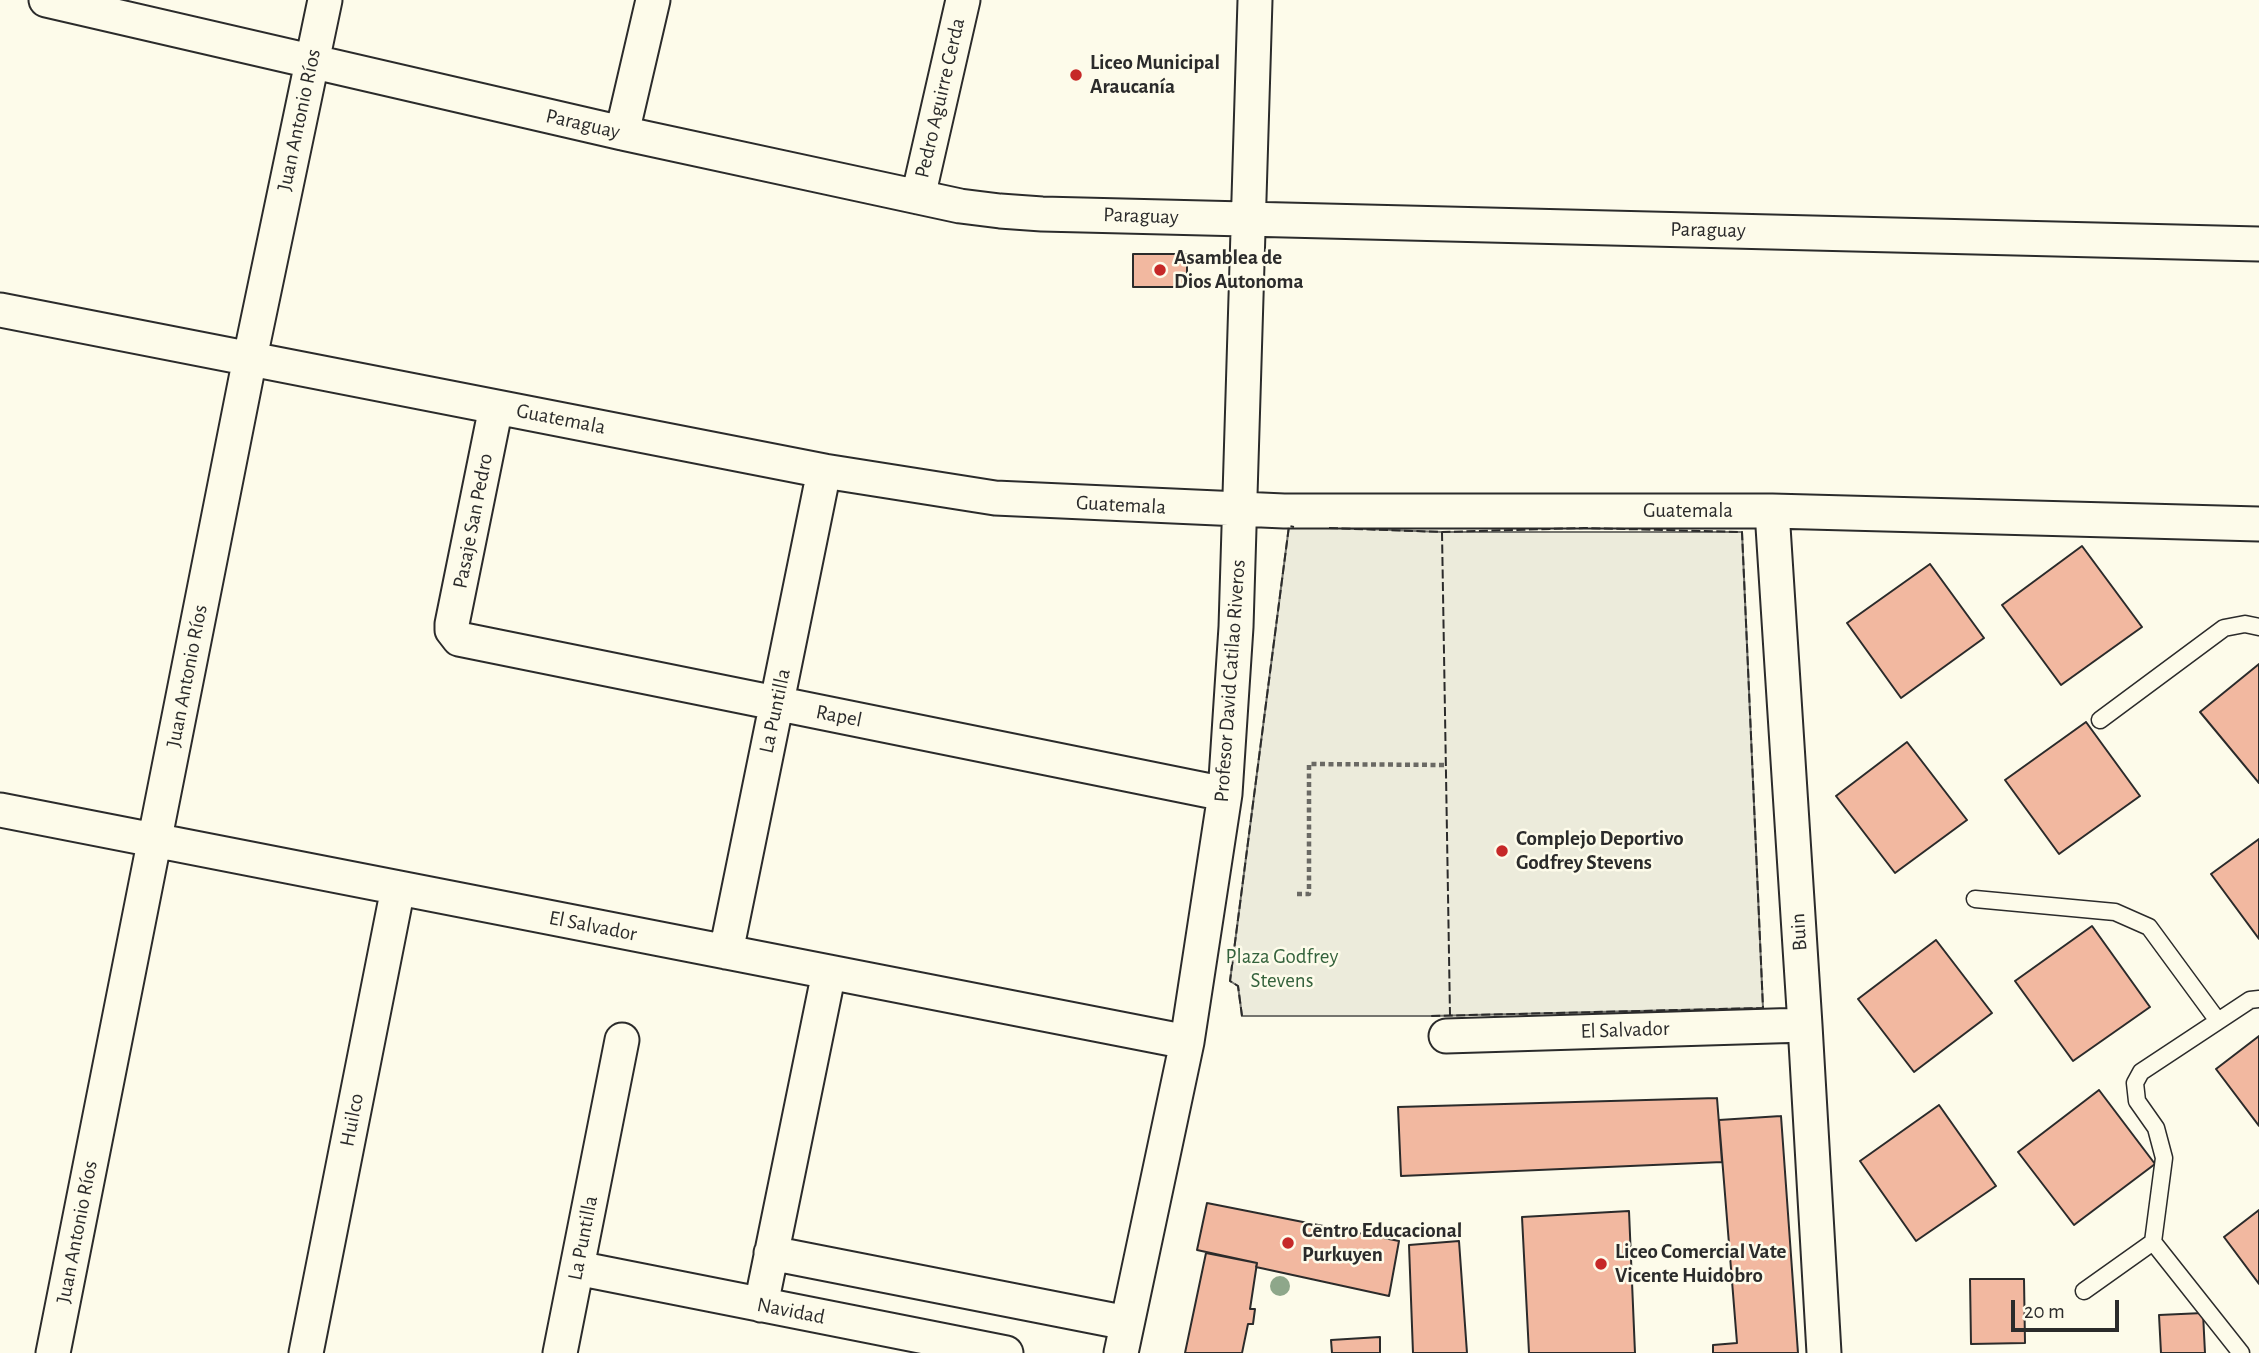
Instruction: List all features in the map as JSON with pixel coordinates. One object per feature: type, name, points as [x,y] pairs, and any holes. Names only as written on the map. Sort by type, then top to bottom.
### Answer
[{"type":"street","name":"Paraguay","points":[[46,0],[622,133],[960,206],[1042,214],[2259,244]]},
{"type":"street","name":"Juan Antonio Ríos","points":[[53,1353],[250,358],[325,0]]},
{"type":"street","points":[[622,133],[653,0]]},
{"type":"street","name":"Pedro Aguirre Cerda","points":[[918,197],[963,0]]},
{"type":"street","name":"Profesor David Catilao Riveros","points":[[1124,1338],[1186,1042],[1225,794],[1236,627],[1255,0]]},
{"type":"street","name":"Guatemala","points":[[0,310],[824,471],[995,498],[1240,510],[1772,511],[2259,524]]},
{"type":"street","name":"Pasaje San Pedro","points":[[454,635],[452,624],[496,407]]},
{"type":"street","name":"La Puntilla","points":[[726,952],[824,471]]},
{"type":"street","name":"Buin","points":[[1772,511],[1824,1353]]},
{"type":"street","name":"Rapel","points":[[454,635],[464,641],[1225,794]]},
{"type":"street","name":"El Salvador","points":[[0,810],[1186,1042]]},
{"type":"street","name":"Huilco","points":[[306,1353],[398,888]]},
{"type":"street","points":[[761,1305],[829,972]]},
{"type":"street","name":"El Salvador","points":[[1446,1036],[1805,1025]]},
{"type":"street","name":"La Puntilla","points":[[560,1353],[622,1040]]},
{"type":"street","points":[[771,1253],[1124,1338]]},
{"type":"street","name":"Navidad","points":[[577,1268],[1006,1353]]},
{"type":"lane","points":[[2100,720],[2224,628],[2245,624],[2259,627]]},
{"type":"lane","points":[[1975,899],[2115,912],[2149,927],[2217,1021]]},
{"type":"lane","points":[[2241,1353],[2153,1242],[2164,1158],[2156,1128],[2137,1101],[2135,1083],[2141,1072],[2250,1000],[2259,999]]},
{"type":"lane","points":[[2084,1291],[2153,1242]]},
{"type":"path","points":[[1297,894],[1309,894],[1309,764],[1446,765]]},
{"type":"green space","name":"Complejo Deportivo Godfrey Stevens","points":[[1289,526],[1442,532],[1742,532],[1763,1008],[1431,1016],[1242,1016],[1238,986],[1230,981]]},
{"type":"building","name":"Asamblea de Dios Autonoma","points":[[1133,254],[1187,254],[1187,287],[1133,287]]},
{"type":"building","points":[[2082,546],[2142,627],[2061,685],[2002,605]]},
{"type":"building","points":[[1930,564],[1984,638],[1901,698],[1847,623]]},
{"type":"building","points":[[2259,664],[2259,783],[2200,712]]},
{"type":"building","points":[[2086,722],[2140,796],[2059,854],[2005,780]]},
{"type":"building","points":[[1907,742],[1967,820],[1895,873],[1836,796]]},
{"type":"building","points":[[2259,839],[2259,939],[2211,874]]},
{"type":"building","points":[[2092,926],[2150,1007],[2073,1061],[2015,981]]},
{"type":"building","points":[[1936,940],[1992,1013],[1914,1072],[1858,999]]},
{"type":"building","points":[[2259,1036],[2259,1126],[2216,1069]]},
{"type":"building","points":[[2099,1090],[2155,1164],[2074,1225],[2018,1152]]},
{"type":"building","points":[[1717,1098],[1722,1162],[1401,1176],[1398,1107]]},
{"type":"building","points":[[1939,1105],[1996,1186],[1916,1241],[1860,1161]]},
{"type":"building","points":[[1781,1116],[1798,1353],[1713,1353],[1713,1345],[1737,1343],[1719,1120]]},
{"type":"building","points":[[1207,1203],[1399,1241],[1389,1296],[1256,1267],[1257,1263],[1197,1250]]},
{"type":"building","points":[[2259,1210],[2259,1284],[2224,1237]]},
{"type":"building","points":[[1629,1211],[1635,1353],[1529,1353],[1522,1217]]},
{"type":"building","points":[[1459,1241],[1467,1353],[1413,1353],[1409,1245]]},
{"type":"building","points":[[1206,1253],[1257,1263],[1250,1309],[1255,1309],[1253,1324],[1248,1324],[1242,1353],[1185,1353]]},
{"type":"building","points":[[1970,1279],[2024,1279],[2025,1343],[1971,1344]]},
{"type":"building","points":[[2203,1313],[2205,1353],[2161,1353],[2159,1315]]},
{"type":"building","points":[[1380,1337],[1380,1353],[1332,1353],[1331,1340]]},
{"type":"fence","points":[[1242,1016],[1238,986],[1230,981],[1289,526],[1294,527]]},
{"type":"fence","points":[[1329,528],[1442,532],[1584,528],[1742,532],[1763,1008],[1431,1016]]},
{"type":"fence","points":[[1442,532],[1450,1015]]},
{"type":"place","name":"Liceo Municipal Araucanía","points":[[1076,75]]},
{"type":"place","name":"Asamblea de Dios Autonoma","points":[[1160,270]]},
{"type":"place","name":"Complejo Deportivo Godfrey Stevens","points":[[1502,851]]},
{"type":"place","name":"Centro Educacional Purkuyen","points":[[1288,1243]]},
{"type":"place","name":"Liceo Comercial Vate Vicente Huidobro","points":[[1601,1264]]},
{"type":"park label","name":"Plaza Godfrey Stevens","points":[[1282,969]]}]
